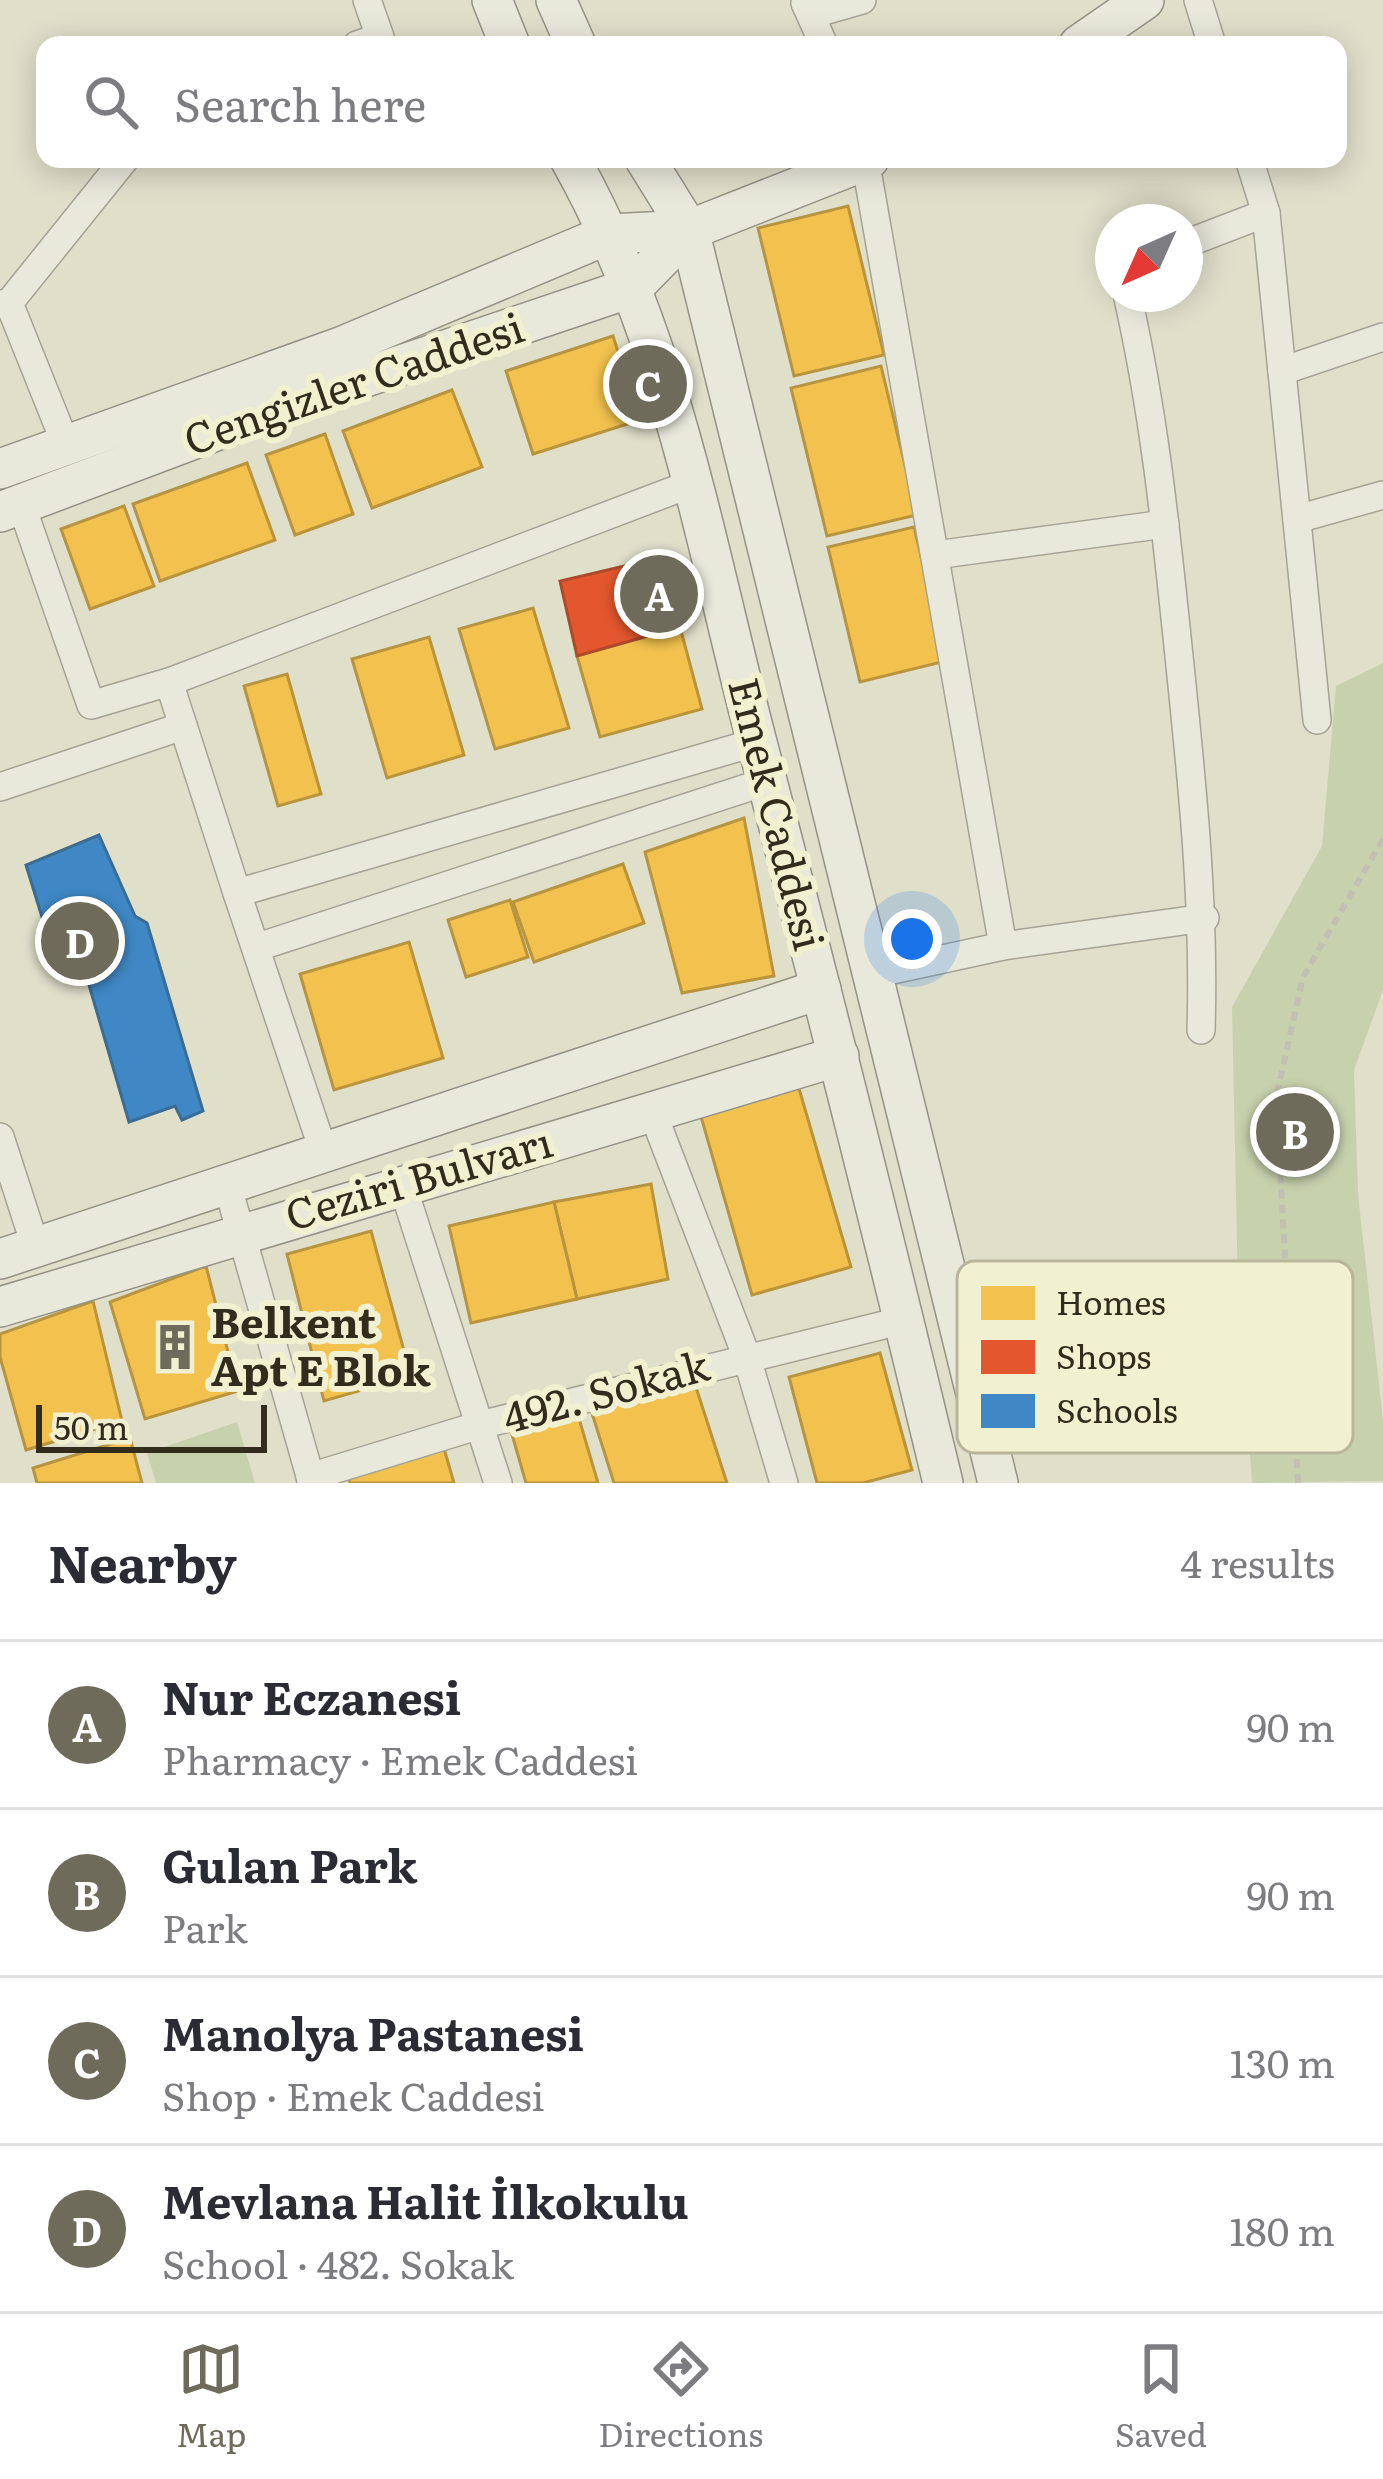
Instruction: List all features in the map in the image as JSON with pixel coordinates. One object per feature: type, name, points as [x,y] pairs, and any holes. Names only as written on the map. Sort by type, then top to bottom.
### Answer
[{"type":"street","points":[[367,0],[380,36]]},
{"type":"street","points":[[493,0],[506,36]]},
{"type":"street","points":[[556,0],[572,36]]},
{"type":"street","points":[[820,36],[808,7],[862,0]]},
{"type":"street","points":[[1091,36],[1144,0]]},
{"type":"street","points":[[1198,0],[1210,36]]},
{"type":"street","points":[[66,446],[4,304],[117,168]]},
{"type":"street","name":"Emek Caddesi","points":[[575,168],[634,287],[693,484],[943,1483]]},
{"type":"street","name":"Emek Caddesi","points":[[651,168],[689,230],[957,1322]]},
{"type":"street","name":"Cengizler Caddesi","points":[[0,469],[343,346],[609,234],[689,230],[846,168]]},
{"type":"street","points":[[867,168],[1003,946]]},
{"type":"street","points":[[1252,168],[1266,213],[1316,721]]},
{"type":"street","points":[[1203,237],[1266,213]]},
{"type":"street","name":"Cengizler Caddesi","points":[[11,508],[306,397],[634,287],[689,230]]},
{"type":"street","points":[[1131,312],[1154,412],[1204,918],[1201,1030]]},
{"type":"street","points":[[1282,371],[1383,337]]},
{"type":"street","points":[[11,508],[91,705],[169,682],[693,484]]},
{"type":"street","points":[[1297,519],[1383,495]]},
{"type":"street","points":[[934,555],[1165,524]]},
{"type":"street","points":[[169,682],[323,1150]]},
{"type":"street","points":[[0,787],[183,726]]},
{"type":"street","points":[[237,893],[757,742]]},
{"type":"street","points":[[257,947],[771,781]]},
{"type":"street","points":[[869,975],[1003,946],[1204,918]]},
{"type":"street","name":"Ceziri Bulvarı","points":[[18,1254],[821,989]]},
{"type":"street","name":"Ceziri Bulvarı","points":[[0,1307],[238,1232],[839,1056]]},
{"type":"street","points":[[652,1111],[746,1355],[784,1483]]},
{"type":"street","points":[[0,1137],[18,1254]]},
{"type":"street","points":[[227,1184],[311,1480]]},
{"type":"street","points":[[402,1184],[498,1483]]},
{"type":"street","name":"492. Sokak","points":[[311,1480],[480,1426],[746,1355],[904,1320]]},
{"type":"street","name":"Emek Caddesi","points":[[990,1453],[998,1483]]},
{"type":"path","points":[[1285,1261],[1276,1098],[1303,977],[1383,839]]},
{"type":"path","points":[[1296,1453],[1298,1483]]},
{"type":"green space","points":[[1383,663],[1383,990],[1354,1070],[1358,1194],[1383,1420],[1383,1481],[1252,1483],[1250,1453],[1353,1453],[1353,1261],[1237,1261],[1232,1007],[1322,846],[1336,686]]},
{"type":"green space","points":[[237,1422],[255,1483],[156,1483],[147,1453]]},
{"type":"building: Homes","points":[[848,206],[884,355],[794,376],[758,228]]},
{"type":"building: Homes","points":[[613,336],[640,420],[533,454],[506,371]]},
{"type":"building: Homes","points":[[881,366],[917,515],[827,536],[791,388]]},
{"type":"building: Homes","points":[[452,390],[482,467],[372,508],[343,431]]},
{"type":"building: Homes","points":[[325,434],[353,514],[295,535],[266,455]]},
{"type":"building: Homes","points":[[247,463],[275,540],[160,581],[133,504]]},
{"type":"building: Homes","points":[[124,506],[154,586],[90,609],[61,529]]},
{"type":"building: Homes","points":[[914,527],[946,661],[860,682],[828,547]]},
{"type":"building: Homes","points":[[533,608],[569,728],[495,749],[459,629]]},
{"type":"building: Homes","points":[[680,627],[702,709],[600,737],[577,656]]},
{"type":"building: Homes","points":[[429,637],[464,755],[387,778],[352,659]]},
{"type":"building: Homes","points":[[287,674],[321,794],[278,806],[244,686]]},
{"type":"building: Homes","points":[[744,818],[774,976],[682,993],[645,852]]},
{"type":"building: Homes","points":[[623,864],[644,923],[534,962],[513,902]]},
{"type":"building: Homes","points":[[510,900],[528,957],[466,977],[448,920]]},
{"type":"building: Homes","points":[[409,942],[443,1058],[334,1090],[300,974]]},
{"type":"building: Homes","points":[[798,1085],[851,1267],[752,1295],[700,1113]]},
{"type":"building: Homes","points":[[651,1184],[668,1279],[577,1299],[554,1202]]},
{"type":"building: Homes","points":[[554,1202],[577,1299],[471,1323],[449,1226]]},
{"type":"building: Homes","points":[[371,1231],[411,1376],[324,1401],[287,1254]]},
{"type":"building: Homes","name":"Belkent Apt E Blok","points":[[206,1266],[238,1391],[145,1419],[110,1302]]},
{"type":"building: Homes","points":[[93,1301],[122,1421],[26,1450],[0,1357],[0,1334]]},
{"type":"building: Homes","points":[[880,1353],[912,1470],[863,1483],[817,1483],[789,1377]]},
{"type":"building: Homes","points":[[692,1375],[727,1483],[614,1483],[590,1407]]},
{"type":"building: Homes","points":[[575,1405],[598,1483],[526,1483],[509,1424]]},
{"type":"building: Homes","points":[[130,1438],[142,1483],[37,1483],[33,1468]]},
{"type":"building: Homes","points":[[443,1445],[454,1483],[350,1483],[348,1473]]},
{"type":"building: Shops","points":[[650,560],[680,627],[577,656],[560,581]]},
{"type":"building: Schools","points":[[99,835],[135,916],[147,923],[203,1111],[182,1120],[175,1106],[129,1122],[82,961],[58,969],[26,865]]},
{"type":"place","name":"Manolya Pastanesi","points":[[648,384]]},
{"type":"place","name":"Nur Eczanesi","points":[[659,594]]},
{"type":"place","name":"Mevlana Halit İlkokulu","points":[[80,941]]},
{"type":"place","name":"Gulan Park","points":[[1295,1132]]},
{"type":"place","name":"Belkent Apt E Blok","points":[[175,1347]]}]
